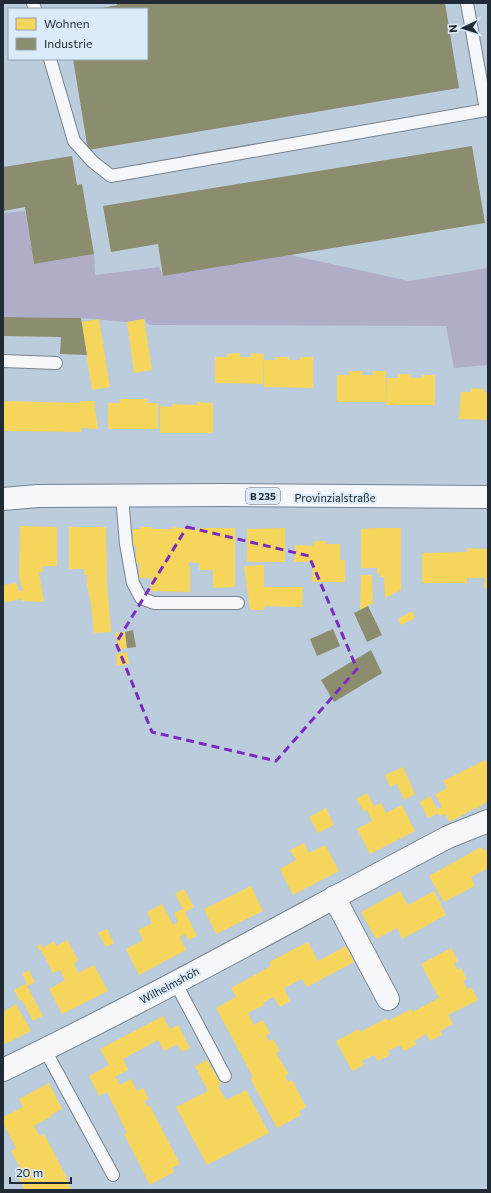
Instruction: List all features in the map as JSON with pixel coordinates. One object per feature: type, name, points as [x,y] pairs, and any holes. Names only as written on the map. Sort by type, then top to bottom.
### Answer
[{"type":"street","name":"Provinzialstraße","points":[[3,491],[38,496]]},
{"type":"street","name":"Provinzialstraße","points":[[3,499],[38,496],[224,495],[488,497]]},
{"type":"street","name":"Wilhelmshöh","points":[[3,1070],[45,1050],[175,982],[448,837],[488,821]]},
{"type":"street","points":[[334,897],[388,999]]},
{"type":"lane","points":[[50,60],[74,141],[93,162],[111,176],[487,110],[467,3]]},
{"type":"lane","points":[[3,361],[56,363]]},
{"type":"lane","points":[[122,496],[126,544],[133,583],[141,598],[154,603],[238,603]]},
{"type":"lane","points":[[175,982],[225,1076]]},
{"type":"lane","points":[[45,1050],[113,1175]]},
{"type":"highlighted area","points":[[187,527],[309,556],[357,669],[276,761],[152,732],[116,643]]},
{"type":"shaded area","points":[[25,211],[34,264],[94,254],[95,275],[159,267],[163,276],[290,255],[409,281],[488,268],[488,365],[454,368],[446,326],[149,325],[144,319],[127,322],[81,318],[3,317],[3,213]]},
{"type":"building: Wohnen","points":[[99,319],[110,387],[92,390],[81,322]]},
{"type":"building: Wohnen","points":[[144,319],[152,370],[134,373],[127,322]]},
{"type":"building: Wohnen","points":[[240,353],[240,357],[251,357],[251,353],[264,354],[263,384],[215,383],[215,357],[227,357],[227,354]]},
{"type":"building: Wohnen","points":[[276,357],[289,357],[289,360],[300,360],[300,357],[313,357],[313,388],[264,387],[264,360],[275,360]]},
{"type":"building: Wohnen","points":[[349,371],[363,371],[362,375],[373,375],[372,371],[386,371],[386,402],[337,402],[337,375],[349,375]]},
{"type":"building: Wohnen","points":[[398,374],[411,374],[411,378],[422,378],[422,375],[435,375],[435,405],[386,405],[387,378],[398,378]]},
{"type":"building: Wohnen","points":[[471,388],[484,389],[484,392],[488,393],[488,420],[459,419],[461,392],[471,392]]},
{"type":"building: Wohnen","points":[[120,399],[147,399],[147,403],[158,403],[158,429],[108,429],[108,403],[120,403]]},
{"type":"building: Wohnen","points":[[3,401],[80,403],[81,401],[94,401],[98,429],[81,428],[81,432],[3,431]]},
{"type":"building: Wohnen","points":[[197,402],[213,403],[213,433],[160,433],[160,406],[172,407],[172,404],[197,405]]},
{"type":"building: Wohnen","points":[[20,526],[57,527],[57,566],[43,566],[43,572],[39,572],[44,602],[22,601],[22,599],[3,603],[3,585],[17,583],[19,591],[23,591],[19,578]]},
{"type":"building: Wohnen","points":[[69,527],[106,527],[107,585],[111,632],[94,633],[87,575],[84,575],[84,569],[69,569]]},
{"type":"building: Wohnen","points":[[141,527],[152,527],[152,529],[173,529],[173,527],[199,530],[199,528],[235,528],[235,587],[213,588],[213,570],[199,570],[199,563],[193,563],[192,561],[188,564],[191,568],[190,592],[151,591],[151,578],[139,578],[139,563],[136,563],[136,546],[133,546],[133,529],[140,529]]},
{"type":"building: Wohnen","points":[[285,528],[285,562],[247,562],[247,529]]},
{"type":"building: Wohnen","points":[[401,528],[401,590],[385,598],[384,577],[380,577],[380,573],[377,574],[377,568],[361,568],[361,529]]},
{"type":"building: Wohnen","points":[[314,541],[326,541],[326,544],[340,544],[340,560],[345,560],[345,582],[312,582],[313,562],[294,562],[295,545],[313,546]]},
{"type":"building: Wohnen","points":[[467,548],[488,549],[488,588],[484,588],[485,578],[467,578],[467,583],[422,583],[422,553],[467,552]]},
{"type":"building: Wohnen","points":[[264,565],[264,587],[303,587],[302,607],[265,606],[264,610],[250,610],[244,566]]},
{"type":"building: Wohnen","points":[[361,575],[372,575],[373,603],[360,610]]},
{"type":"building: Wohnen","points":[[412,611],[415,618],[401,625],[398,619]]},
{"type":"building: Wohnen","points":[[125,632],[127,648],[119,650],[115,633]]},
{"type":"building: Wohnen","points":[[127,652],[129,664],[117,666],[116,654]]},
{"type":"building: Wohnen","points":[[485,760],[488,766],[488,801],[450,822],[445,814],[440,816],[438,813],[428,818],[420,802],[430,796],[437,809],[442,807],[435,794],[447,788],[443,781]]},
{"type":"building: Wohnen","points":[[403,767],[415,794],[404,800],[397,784],[390,787],[385,775]]},
{"type":"building: Wohnen","points":[[367,793],[374,806],[381,803],[386,813],[402,805],[415,831],[370,854],[357,829],[372,821],[367,810],[364,812],[356,799]]},
{"type":"building: Wohnen","points":[[326,808],[334,825],[318,833],[309,817]]},
{"type":"building: Wohnen","points":[[304,843],[309,853],[325,845],[339,871],[293,895],[280,869],[296,860],[290,850]]},
{"type":"building: Wohnen","points":[[481,847],[484,851],[488,848],[488,868],[471,877],[475,886],[444,902],[429,876]]},
{"type":"building: Wohnen","points":[[251,886],[263,911],[216,934],[204,909]]},
{"type":"building: Wohnen","points":[[184,889],[194,907],[185,912],[197,936],[188,940],[185,934],[180,937],[186,950],[139,975],[126,949],[143,940],[138,930],[152,923],[147,912],[162,904],[173,925],[178,922],[174,913],[183,909],[175,894]]},
{"type":"building: Wohnen","points":[[400,891],[408,905],[434,891],[446,915],[402,939],[397,928],[376,939],[361,912]]},
{"type":"building: Wohnen","points":[[107,929],[114,943],[106,947],[98,933]]},
{"type":"building: Wohnen","points":[[67,940],[78,960],[74,963],[78,973],[94,965],[108,991],[62,1014],[49,989],[65,980],[60,970],[53,973],[41,950],[40,951],[37,946],[41,944],[43,948],[54,941],[56,946]]},
{"type":"building: Wohnen","points":[[308,942],[318,961],[346,946],[354,962],[307,987],[302,979],[284,988],[290,1001],[280,1007],[273,997],[263,1003],[264,1005],[248,1013],[254,1025],[263,1020],[270,1033],[266,1035],[269,1041],[273,1039],[280,1051],[276,1053],[289,1074],[285,1076],[288,1082],[292,1080],[306,1107],[299,1111],[301,1115],[277,1128],[250,1078],[253,1077],[216,1008],[236,997],[231,988],[271,966],[269,962]]},
{"type":"building: Wohnen","points":[[451,948],[458,961],[454,963],[457,970],[461,968],[467,979],[463,981],[467,989],[471,987],[478,1000],[448,1015],[453,1024],[440,1031],[442,1035],[430,1041],[426,1034],[414,1041],[417,1044],[404,1051],[400,1045],[388,1051],[390,1055],[378,1061],[374,1055],[362,1061],[364,1065],[352,1071],[336,1041],[359,1029],[360,1032],[387,1018],[388,1021],[411,1009],[412,1012],[439,998],[421,964]]},
{"type":"building: Wohnen","points":[[29,970],[35,982],[27,986],[43,1016],[33,1021],[22,1000],[20,1001],[14,990],[27,983],[22,974]]},
{"type":"building: Wohnen","points":[[16,1004],[31,1031],[3,1045],[3,1012]]},
{"type":"building: Wohnen","points":[[163,1016],[170,1029],[178,1025],[190,1048],[182,1052],[177,1044],[164,1051],[158,1040],[123,1059],[128,1070],[115,1077],[120,1085],[131,1079],[137,1091],[143,1088],[149,1099],[144,1101],[148,1107],[150,1106],[180,1164],[172,1168],[174,1172],[150,1185],[124,1134],[127,1133],[107,1092],[99,1096],[89,1076],[109,1065],[100,1049]]},
{"type":"building: Wohnen","points":[[207,1060],[221,1084],[218,1086],[226,1100],[246,1090],[269,1133],[207,1165],[176,1107],[208,1091],[195,1066]]},
{"type":"building: Wohnen","points":[[49,1083],[62,1109],[34,1126],[40,1136],[44,1134],[72,1190],[25,1190],[17,1175],[23,1173],[11,1151],[16,1148],[3,1123],[3,1117],[23,1107],[19,1099]]},
{"type":"building: Industrie","points":[[117,3],[445,3],[459,88],[88,150],[73,60],[148,60],[148,8],[103,8],[117,5]]},
{"type":"building: Industrie","points":[[472,146],[485,223],[163,276],[158,244],[111,252],[103,206]]},
{"type":"building: Industrie","points":[[72,156],[77,185],[82,184],[94,254],[34,264],[25,207],[3,211],[3,167]]},
{"type":"building: Industrie","points":[[3,317],[81,318],[87,355],[60,354],[61,337],[3,336]]},
{"type":"building: Industrie","points":[[368,606],[382,635],[367,642],[354,613]]},
{"type":"building: Industrie","points":[[333,629],[340,646],[317,656],[310,639]]},
{"type":"building: Industrie","points":[[133,630],[136,647],[127,648],[125,632]]},
{"type":"building: Industrie","points":[[371,650],[382,673],[334,702],[321,680]]}]
